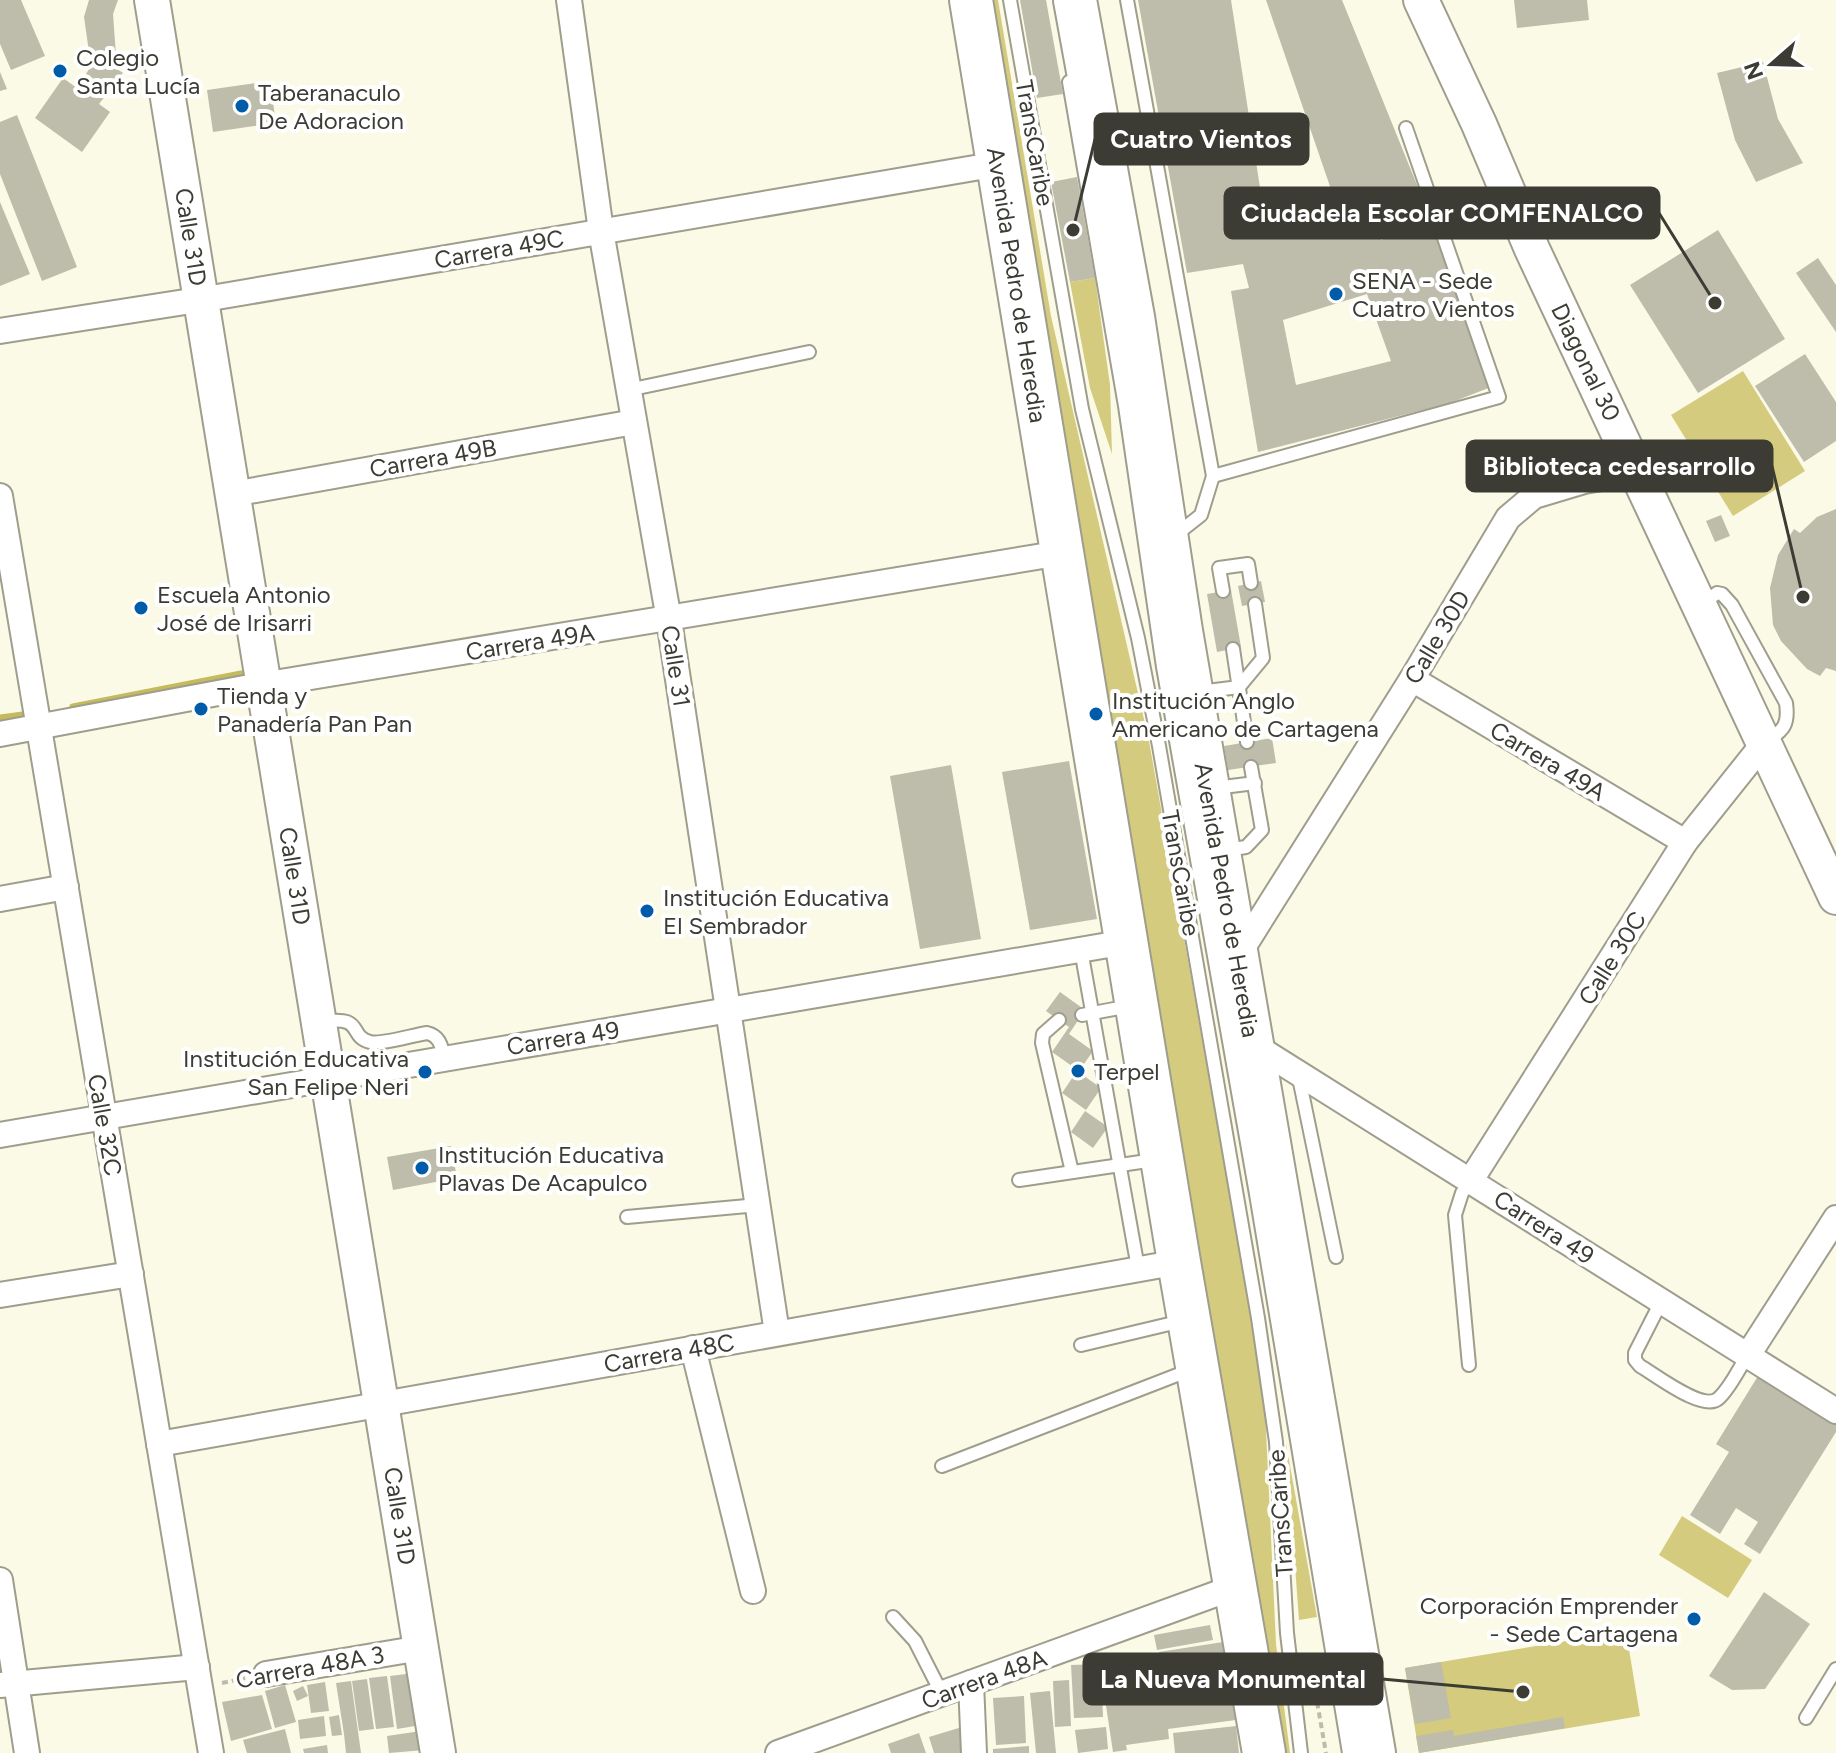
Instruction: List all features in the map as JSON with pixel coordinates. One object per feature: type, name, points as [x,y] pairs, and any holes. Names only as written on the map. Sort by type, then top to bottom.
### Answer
[{"type":"highway","name":"Avenida Pedro de Heredia","points":[[971,0],[1136,1005],[1264,1753]]},
{"type":"highway","name":"Avenida Pedro de Heredia","points":[[1075,0],[1133,317],[1208,789],[1374,1753]]},
{"type":"street","name":"Calle 31D","points":[[152,0],[438,1753]]},
{"type":"street","name":"Calle 31","points":[[569,0],[601,231],[669,620],[777,1333]]},
{"type":"street","name":"Diagonal 30","points":[[1421,0],[1479,124],[1532,249],[1836,897]]},
{"type":"street","name":"Carrera 49C","points":[[0,331],[998,164]]},
{"type":"street","name":"Carrera 49B","points":[[233,494],[634,422]]},
{"type":"street","name":"Calle 30D","points":[[1237,957],[1412,679],[1508,518],[1534,496],[1584,481],[1639,472]]},
{"type":"street","name":"Calle 32C","points":[[0,496],[211,1753]]},
{"type":"street","name":"Carrera 49A","points":[[0,734],[264,685],[1061,553]]},
{"type":"street","name":"Carrera 49A","points":[[1412,679],[1685,842]]},
{"type":"street","name":"Calle 30C","points":[[1471,1180],[1685,842],[1764,743]]},
{"type":"street","points":[[0,899],[66,887]]},
{"type":"street","name":"Carrera 49","points":[[0,1135],[1126,942]]},
{"type":"street","name":"Carrera 49","points":[[1252,1044],[1836,1411]]},
{"type":"street","points":[[1748,1355],[1836,1218]]},
{"type":"street","name":"Carrera 48C","points":[[159,1444],[1179,1262]]},
{"type":"street","points":[[0,1295],[131,1274]]},
{"type":"street","points":[[693,1348],[753,1591]]},
{"type":"street","points":[[0,1580],[8,1684],[27,1753]]},
{"type":"street","name":"Carrera 48A","points":[[778,1753],[1235,1587]]},
{"type":"street","name":"Carrera 48A 3","points":[[266,1674],[421,1648]]},
{"type":"street","points":[[8,1684],[198,1677]]},
{"type":"street","points":[[971,1683],[974,1753]]},
{"type":"lane","name":"TransCaribe","points":[[1010,0],[1082,409],[1152,706],[1258,1318],[1276,1442],[1287,1633],[1301,1753]]},
{"type":"lane","points":[[1127,0],[1213,476],[1201,515],[1167,541]]},
{"type":"lane","name":"TransCaribe","points":[[1065,61],[1127,421],[1163,667],[1256,1194],[1349,1753]]},
{"type":"lane","points":[[1213,476],[1499,397],[1406,128]]},
{"type":"lane","points":[[628,390],[809,352]]},
{"type":"lane","points":[[1223,591],[1219,568],[1248,564],[1251,583]]},
{"type":"lane","points":[[1192,693],[1239,687],[1263,658],[1255,604]]},
{"type":"lane","points":[[1233,649],[1247,742]]},
{"type":"lane","points":[[1219,851],[1246,847],[1262,830],[1251,767]]},
{"type":"lane","points":[[1208,789],[1255,783]]},
{"type":"lane","points":[[1081,950],[1087,1014],[1138,1268]]},
{"type":"lane","points":[[1087,1014],[1136,1005]]},
{"type":"lane","points":[[319,1023],[346,1020],[371,1042],[427,1033],[439,1040],[445,1058]]},
{"type":"lane","points":[[1059,1020],[1043,1034],[1042,1043],[1072,1172]]},
{"type":"lane","points":[[1297,1070],[1336,1257]]},
{"type":"lane","points":[[1019,1180],[1162,1159]]},
{"type":"lane","points":[[1469,1365],[1455,1215],[1462,1193],[1471,1180]]},
{"type":"lane","points":[[627,1217],[758,1205]]},
{"type":"lane","points":[[1661,1302],[1635,1353],[1635,1360],[1651,1373],[1696,1400],[1709,1403],[1718,1400],[1748,1355]]},
{"type":"lane","points":[[1081,1345],[1189,1319]]},
{"type":"lane","points":[[942,1466],[1197,1367]]},
{"type":"lane","points":[[893,1617],[915,1641],[942,1694]]},
{"type":"lane","points":[[1806,1718],[1836,1669]]},
{"type":"path","points":[[1309,1661],[1326,1753]]},
{"type":"path","name":"Carrera 48A 3","points":[[198,1677],[266,1674]]},
{"type":"shaded area","points":[[984,0],[998,0],[1051,316],[1149,741],[1264,1388],[1276,1644],[1290,1753],[1275,1753]]},
{"type":"shaded area","points":[[1095,278],[1110,385],[1112,454],[1090,388],[1070,282]]},
{"type":"shaded area","points":[[1743,371],[1805,471],[1733,516],[1671,415]]},
{"type":"shaded area","points":[[1286,1443],[1317,1617],[1299,1620]]},
{"type":"shaded area","points":[[1682,1516],[1752,1560],[1728,1598],[1659,1555]]},
{"type":"shaded area","points":[[1626,1631],[1640,1716],[1419,1753],[1405,1668]]},
{"type":"building","points":[[0,0],[21,0],[45,56],[11,70],[0,44]]},
{"type":"building","points":[[89,0],[118,0],[113,14],[117,69],[123,73],[99,104],[110,112],[82,152],[35,118],[63,78],[77,88],[91,66],[84,17]]},
{"type":"building","points":[[1020,0],[1046,0],[1063,94],[1037,98]]},
{"type":"building","points":[[1138,0],[1231,0],[1265,220],[1334,198],[1266,0],[1342,0],[1428,212],[1376,229],[1381,240],[1431,222],[1491,387],[1450,403],[1258,452],[1231,291],[1249,288],[1243,264],[1187,273]],"holes":[[[1367,294],[1391,361],[1296,385],[1283,320]]]},
{"type":"building","points":[[1514,0],[1587,0],[1589,20],[1517,28]]},
{"type":"building","points":[[1763,62],[1778,119],[1803,163],[1756,182],[1735,140],[1717,73]]},
{"type":"building","points":[[0,72],[7,89],[0,91]]},
{"type":"building","name":"Taberanaculo De Adoracion","points":[[270,81],[276,123],[213,132],[207,90]]},
{"type":"building","points":[[17,115],[77,267],[42,281],[0,174],[0,122]]},
{"type":"building","points":[[1077,177],[1095,278],[1070,282],[1051,182]]},
{"type":"building","points":[[0,202],[30,274],[0,286]]},
{"type":"building","points":[[1718,230],[1785,339],[1698,393],[1630,285]]},
{"type":"building","points":[[1818,258],[1836,285],[1836,332],[1796,273]]},
{"type":"building","points":[[1805,354],[1836,402],[1836,441],[1804,462],[1755,386]]},
{"type":"building","points":[[1836,509],[1836,671],[1826,668],[1820,676],[1807,669],[1781,641],[1773,625],[1770,588],[1778,555],[1794,529],[1800,533],[1817,517]]},
{"type":"building","points":[[1721,515],[1730,536],[1715,542],[1706,521]]},
{"type":"building","points":[[1261,581],[1265,602],[1242,606],[1238,586]]},
{"type":"building","points":[[1231,590],[1241,647],[1217,652],[1207,594]]},
{"type":"building","points":[[1272,738],[1276,763],[1228,770],[1224,746]]},
{"type":"building","points":[[1069,761],[1097,919],[1030,930],[1002,772]]},
{"type":"building","points":[[951,765],[981,939],[920,949],[890,776]]},
{"type":"building","points":[[1060,992],[1085,1010],[1069,1034],[1093,1051],[1079,1071],[1052,1052],[1069,1027],[1046,1011]]},
{"type":"building","points":[[1077,1071],[1101,1088],[1086,1110],[1062,1093]]},
{"type":"building","points":[[1085,1111],[1108,1127],[1093,1148],[1071,1132]]},
{"type":"building","name":"Institución Educativa Plavas De Acapulco","points":[[451,1146],[457,1178],[393,1190],[387,1157]]},
{"type":"building","points":[[1758,1376],[1836,1424],[1836,1432],[1760,1554],[1744,1544],[1758,1522],[1736,1508],[1720,1534],[1690,1515],[1729,1452],[1716,1444]]},
{"type":"building","points":[[1764,1592],[1810,1624],[1765,1689],[1732,1690],[1709,1676]]},
{"type":"building","points":[[1210,1625],[1213,1640],[1157,1650],[1154,1635]]},
{"type":"building","points":[[1223,1642],[1226,1662],[1162,1672],[1159,1652]]},
{"type":"building","points":[[1441,1662],[1451,1718],[1415,1724],[1405,1668]]},
{"type":"building","points":[[1101,1664],[1103,1717],[1074,1718],[1071,1665]]},
{"type":"building","points":[[414,1673],[421,1725],[397,1729],[390,1676]]},
{"type":"building","points":[[387,1676],[394,1727],[376,1729],[369,1678]]},
{"type":"building","points":[[367,1679],[374,1729],[359,1731],[352,1681]]},
{"type":"building","points":[[1069,1680],[1071,1726],[1055,1727],[1053,1681]]},
{"type":"building","points":[[351,1681],[361,1753],[346,1753],[336,1683]]},
{"type":"building","points":[[1230,1681],[1236,1720],[1168,1729],[1169,1739],[1126,1745],[1127,1750],[1113,1752],[1105,1699]]},
{"type":"building","points":[[325,1682],[329,1711],[311,1713],[307,1685]]},
{"type":"building","points":[[285,1685],[296,1722],[275,1728],[265,1691]]},
{"type":"building","points":[[303,1686],[308,1696],[297,1701],[293,1691]]},
{"type":"building","points":[[1050,1691],[1056,1753],[1036,1753],[1030,1693]]},
{"type":"building","points":[[262,1695],[272,1729],[231,1741],[222,1702]]},
{"type":"building","points":[[1024,1696],[1026,1743],[996,1745],[993,1698]]},
{"type":"building","points":[[339,1715],[342,1735],[332,1736],[329,1717]]},
{"type":"building","points":[[324,1716],[326,1736],[300,1739],[298,1720]]},
{"type":"building","points":[[1563,1717],[1565,1728],[1419,1753],[1416,1736],[1453,1730],[1454,1736]]},
{"type":"building","points":[[1236,1726],[1239,1753],[1175,1753],[1173,1733]]},
{"type":"building","points":[[962,1727],[970,1753],[934,1753],[929,1737]]},
{"type":"building","points":[[1106,1727],[1108,1749],[1078,1753],[1075,1730]]},
{"type":"building","points":[[285,1729],[291,1753],[247,1753],[243,1740]]},
{"type":"building","points":[[421,1731],[424,1750],[389,1753],[387,1736]]},
{"type":"building","points":[[919,1733],[926,1753],[891,1753],[888,1744]]},
{"type":"building","points":[[327,1745],[328,1753],[304,1753],[303,1749]]},
{"type":"building","points":[[1029,1746],[1029,1753],[993,1753],[993,1749]]},
{"type":"waterway","points":[[73,707],[241,674]]},
{"type":"waterway","points":[[0,718],[30,714]]},
{"type":"place","name":"Colegio Santa Lucía","points":[[60,71]]},
{"type":"place","name":"Taberanaculo De Adoracion","points":[[242,106]]},
{"type":"place","name":"Cuatro Vientos","points":[[1073,230]]},
{"type":"place","name":"SENA - Sede Cuatro Vientos","points":[[1336,294]]},
{"type":"place","name":"Ciudadela Escolar COMFENALCO","points":[[1715,303]]},
{"type":"place","name":"Biblioteca cedesarrollo","points":[[1803,597]]},
{"type":"place","name":"Escuela Antonio José de Irisarri","points":[[141,608]]},
{"type":"place","name":"Tienda y Panadería Pan Pan","points":[[201,709]]},
{"type":"place","name":"Institución Anglo Americano de Cartagena","points":[[1096,714]]},
{"type":"place","name":"Institución Educativa El Sembrador","points":[[647,911]]},
{"type":"place","name":"Terpel","points":[[1078,1071]]},
{"type":"place","name":"Institución Educativa San Felipe Neri","points":[[425,1072]]},
{"type":"place","name":"Institución Educativa Plavas De Acapulco","points":[[422,1168]]},
{"type":"place","name":"Corporación Emprender - Sede Cartagena","points":[[1694,1619]]},
{"type":"place","name":"La Nueva Monumental","points":[[1523,1692]]}]
